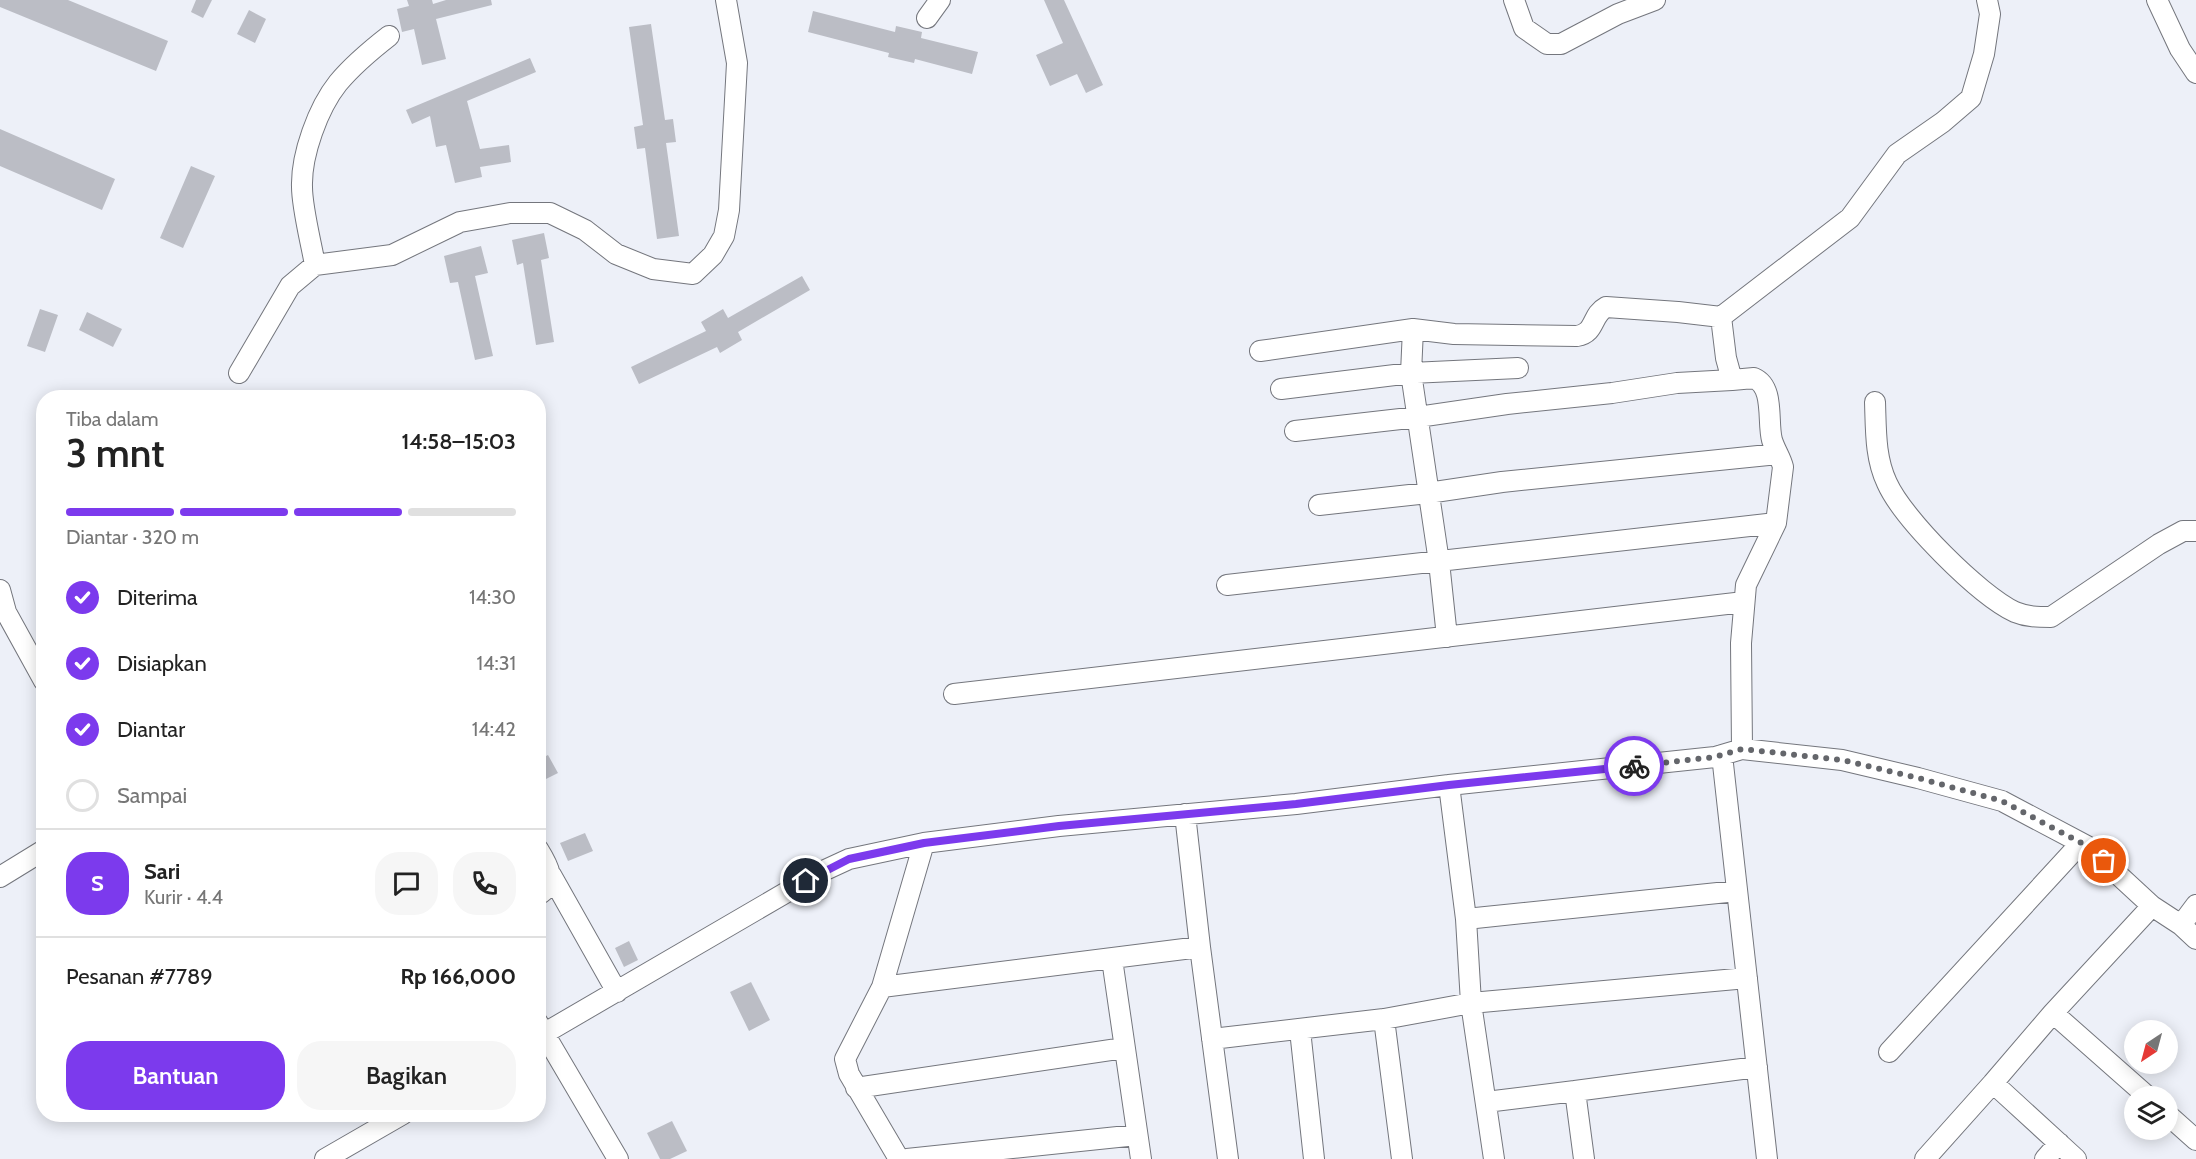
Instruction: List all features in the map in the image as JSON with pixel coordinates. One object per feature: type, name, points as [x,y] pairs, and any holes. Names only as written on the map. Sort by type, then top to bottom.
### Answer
[{"type":"street","points":[[239,373],[290,286],[315,265],[392,255],[460,222],[510,213],[550,213],[585,230],[616,255],[653,269],[693,274],[713,255],[724,236],[729,210],[737,63],[726,0]]},
{"type":"street","points":[[927,18],[940,0]]},
{"type":"street","points":[[1514,0],[1524,28],[1547,44],[1561,44],[1618,14],[1655,0]]},
{"type":"street","points":[[1260,351],[1413,329],[1465,334],[1577,336],[1591,329],[1595,316],[1606,307],[1721,317],[1850,218],[1897,154],[1943,122],[1971,98],[1986,44],[1990,14],[1987,0]]},
{"type":"street","points":[[2157,0],[2180,49],[2196,73]]},
{"type":"street","points":[[315,265],[302,188],[306,150],[337,84],[364,56],[389,36]]},
{"type":"street","points":[[1721,317],[1726,358],[1732,380]]},
{"type":"street","points":[[1413,329],[1411,374],[1439,562],[1447,637]]},
{"type":"street","points":[[1281,389],[1411,374],[1518,368]]},
{"type":"street","points":[[1295,431],[1677,383],[1754,378],[1763,384],[1767,396],[1772,439],[1783,467],[1776,523],[1746,585],[1741,643],[1742,749]]},
{"type":"street","points":[[1875,402],[1877,457],[1887,485],[1910,518],[1954,564],[1998,603],[2017,613],[2033,617],[2051,617],[2159,544],[2183,531],[2196,531]]},
{"type":"street","points":[[1319,505],[1502,482],[1778,454]]},
{"type":"street","points":[[1227,585],[1776,523]]},
{"type":"street","points":[[0,590],[6,612],[36,666]]},
{"type":"street","points":[[954,694],[1744,602]]},
{"type":"street","points":[[546,1029],[617,992],[823,871],[849,859],[924,843],[1059,826],[1296,804],[1722,755],[1742,749],[1842,760],[2002,801],[2087,846],[2152,906],[2181,925],[2196,939]]},
{"type":"street","points":[[1722,755],[1767,1159]]},
{"type":"street","points":[[1449,785],[1466,919],[1471,1003],[1494,1159]]},
{"type":"street","points":[[1185,814],[1228,1159]]},
{"type":"street","points":[[899,1159],[856,1088],[845,1059],[882,987],[924,843]]},
{"type":"street","points":[[1889,1052],[2081,843]]},
{"type":"street","points":[[0,877],[36,855]]},
{"type":"street","points":[[546,863],[617,992]]},
{"type":"street","points":[[546,889],[551,874]]},
{"type":"street","points":[[1466,919],[1737,891]]},
{"type":"street","points":[[2181,925],[2196,905]]},
{"type":"street","points":[[1926,1159],[2053,1013],[2152,906]]},
{"type":"street","points":[[882,987],[1200,947]]},
{"type":"street","points":[[1112,959],[1141,1159]]},
{"type":"street","points":[[1212,1039],[1384,1019],[1471,1003],[1747,978]]},
{"type":"street","points":[[2053,1013],[2136,1086]]},
{"type":"street","points":[[1384,1019],[1402,1159]]},
{"type":"street","points":[[1300,1030],[1314,1159]]},
{"type":"street","points":[[546,1042],[618,1159]]},
{"type":"street","points":[[856,1088],[1124,1048]]},
{"type":"street","points":[[1486,1102],[1757,1067]]},
{"type":"street","points":[[1993,1083],[2076,1159]]},
{"type":"street","points":[[1575,1091],[1584,1159]]},
{"type":"street","points":[[325,1159],[389,1122]]},
{"type":"street","points":[[2178,1124],[2196,1140]]},
{"type":"street","points":[[907,1159],[1137,1135]]},
{"type":"street","points":[[2045,1159],[2059,1143]]},
{"type":"building","points":[[0,0],[68,0],[168,41],[156,71],[0,7]]},
{"type":"building","points":[[196,0],[212,0],[203,18],[191,12]]},
{"type":"building","points":[[407,0],[432,0],[433,4],[446,0],[491,0],[492,5],[436,19],[446,59],[422,65],[414,29],[402,32],[397,9],[409,6]]},
{"type":"building","points":[[1044,0],[1064,0],[1103,85],[1086,93],[1077,74],[1050,86],[1036,55],[1063,43]]},
{"type":"building","points":[[249,10],[266,19],[255,43],[237,34]]},
{"type":"building","points":[[813,11],[895,32],[896,26],[922,32],[921,38],[978,52],[972,74],[915,59],[914,63],[888,57],[889,53],[808,32]]},
{"type":"building","points":[[651,24],[665,120],[673,119],[676,142],[666,143],[679,236],[657,239],[645,148],[637,149],[634,127],[643,125],[629,27]]},
{"type":"building","points":[[530,58],[536,72],[467,101],[480,149],[509,145],[511,162],[480,167],[482,177],[455,183],[446,145],[436,147],[430,116],[412,124],[406,110]]},
{"type":"building","points":[[0,129],[115,179],[102,210],[0,166]]},
{"type":"building","points":[[191,166],[215,176],[183,248],[160,238]]},
{"type":"building","points":[[544,233],[549,258],[541,260],[554,342],[536,345],[523,263],[517,265],[512,240]]},
{"type":"building","points":[[481,246],[488,273],[475,276],[493,356],[475,360],[458,282],[450,283],[444,256]]},
{"type":"building","points":[[802,276],[810,290],[738,332],[742,340],[720,353],[717,347],[639,384],[631,367],[706,331],[701,322],[723,309],[728,318]]},
{"type":"building","points":[[40,309],[58,315],[45,352],[27,346]]},
{"type":"building","points":[[87,312],[122,329],[113,347],[79,330]]},
{"type":"building","points":[[548,755],[558,773],[546,779],[546,756]]},
{"type":"building","points":[[585,833],[593,851],[568,861],[560,843]]},
{"type":"building","points":[[629,941],[638,960],[624,967],[615,948]]},
{"type":"building","points":[[751,982],[770,1020],[749,1031],[730,992]]},
{"type":"building","points":[[672,1121],[687,1151],[670,1159],[660,1159],[647,1133]]},
{"type":"way so far","points":[[1634,766],[1715,757],[1742,749],[1842,760],[2002,801],[2087,846],[2104,861]]},
{"type":"route","points":[[806,881],[849,859],[924,843],[1059,826],[1296,804],[1634,766]]}]
